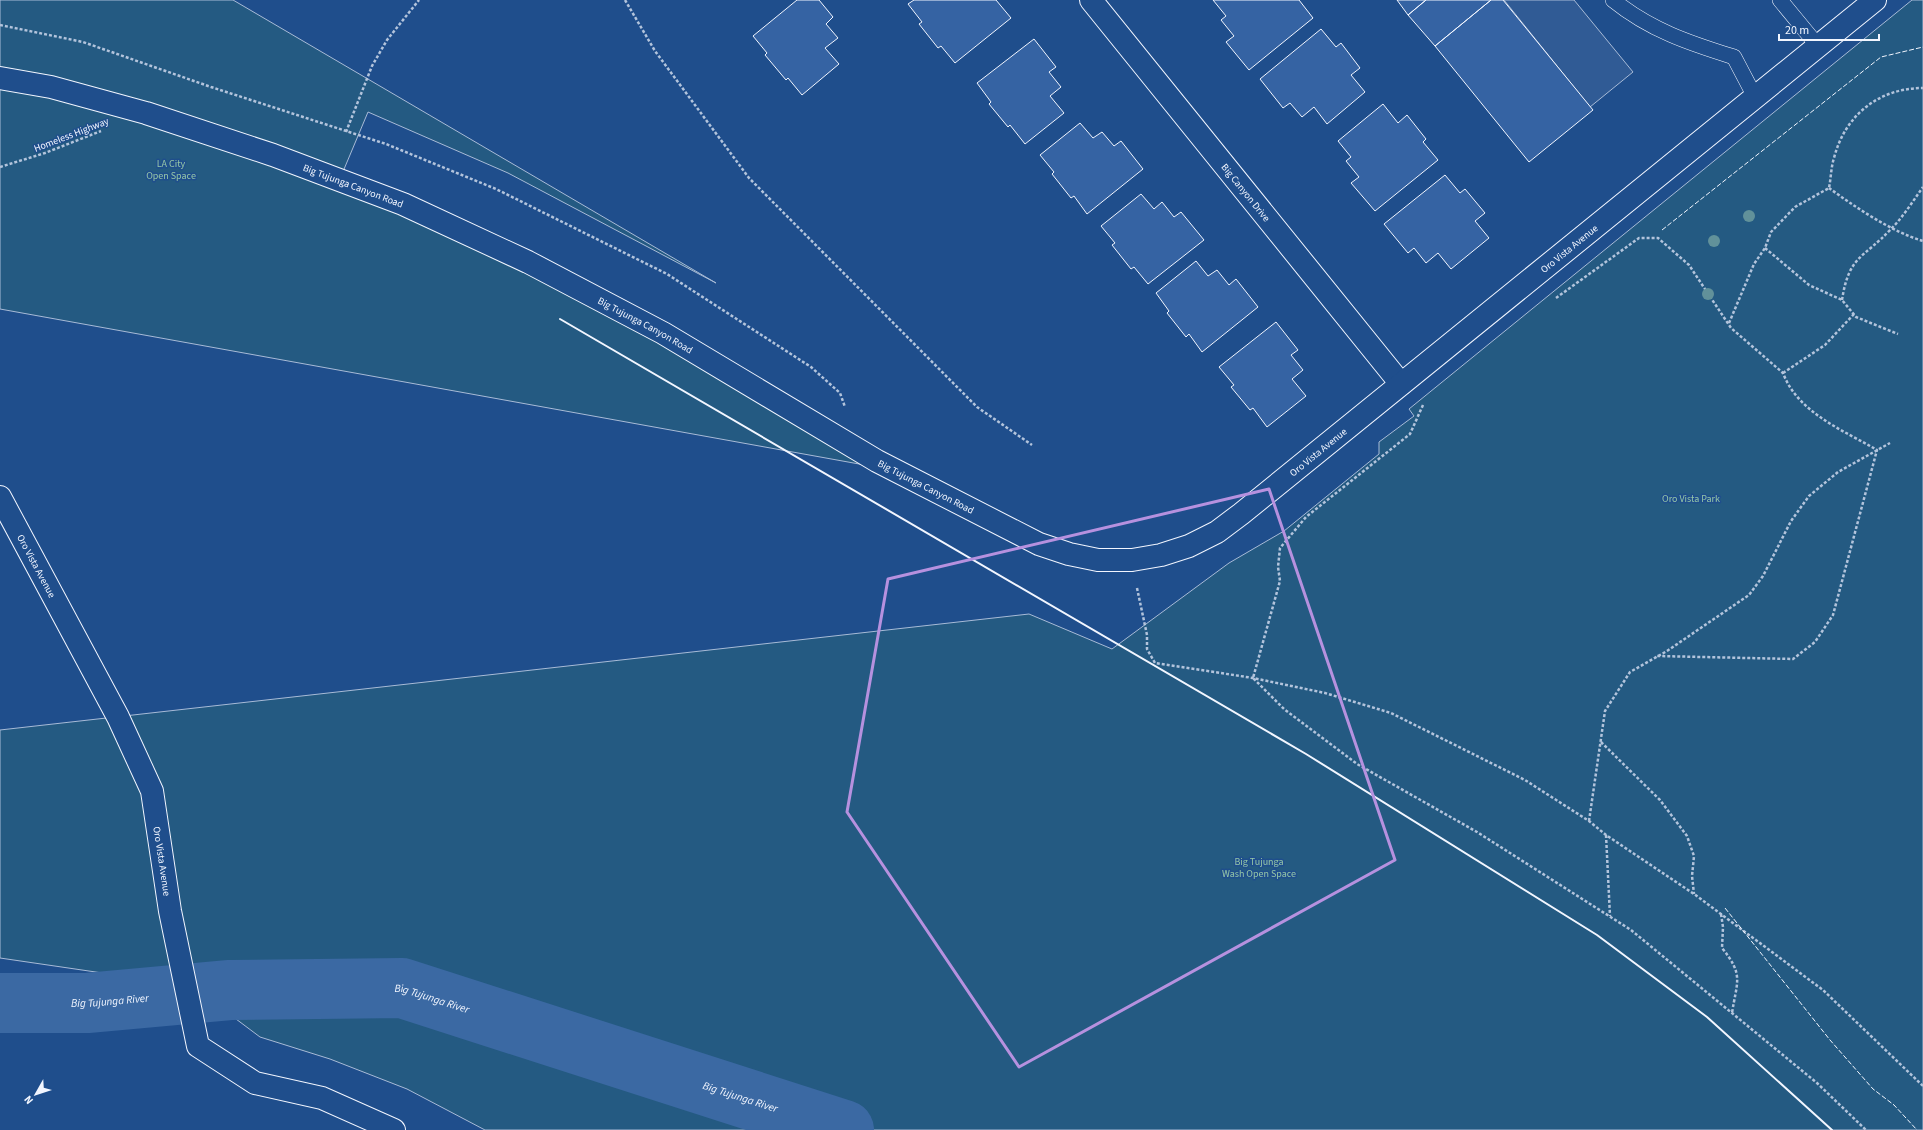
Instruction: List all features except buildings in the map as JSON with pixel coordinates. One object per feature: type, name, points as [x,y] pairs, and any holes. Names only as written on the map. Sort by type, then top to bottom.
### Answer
[{"type":"street","name":"Big Canyon Drive","points":[[1091,0],[1401,384]]},
{"type":"street","name":"Oro Vista Avenue","points":[[1264,496],[1875,0]]},
{"type":"street","name":"Big Tujunga Canyon Road","points":[[0,78],[51,87],[146,113],[273,155],[403,204],[528,262],[663,333],[877,461],[1039,544],[1069,554],[1098,560],[1132,560],[1161,556],[1189,546],[1216,532],[1264,496]]},
{"type":"street","name":"Oro Vista Avenue","points":[[0,497],[118,717],[152,791],[170,911],[198,1046],[255,1083],[322,1098],[394,1130]]},
{"type":"lane","points":[[1613,0],[1634,17],[1675,37],[1734,57],[1755,97]]},
{"type":"lane","points":[[1780,0],[1818,46]]},
{"type":"path","points":[[346,132],[372,66],[387,40],[419,0]]},
{"type":"path","points":[[625,0],[656,51],[749,178],[976,407],[1032,445]]},
{"type":"path","points":[[0,25],[83,42],[210,87],[386,144],[496,189],[667,274],[811,367],[840,393],[850,419],[850,445]]},
{"type":"path","points":[[1829,188],[1833,159],[1839,142],[1848,124],[1864,106],[1898,90],[1923,88]]},
{"type":"path","name":"Homeless Highway","points":[[0,167],[45,153],[105,129]]},
{"type":"path","points":[[1842,300],[1846,277],[1853,263],[1893,227],[1923,187]]},
{"type":"path","points":[[1829,188],[1849,203],[1893,227],[1923,241]]},
{"type":"path","points":[[1729,324],[1754,264],[1765,248],[1771,232],[1781,219],[1795,207],[1829,188]]},
{"type":"path","points":[[1555,299],[1639,238],[1658,238],[1689,265],[1731,328],[1783,373],[1786,382],[1809,410],[1877,450]]},
{"type":"path","points":[[1765,248],[1809,285],[1842,300],[1856,317],[1898,334]]},
{"type":"path","points":[[1783,373],[1825,345],[1854,314]]},
{"type":"path","points":[[1253,678],[1280,581],[1278,566],[1280,548],[1306,517],[1410,434],[1424,402]]},
{"type":"path","points":[[1589,820],[1605,711],[1630,672],[1657,656],[1749,595],[1763,576],[1791,521],[1809,496],[1838,472],[1890,443]]},
{"type":"path","points":[[1657,656],[1793,659],[1815,642],[1833,615],[1877,450]]},
{"type":"path","points":[[1132,560],[1147,635],[1147,649],[1155,662],[1253,678],[1325,693],[1391,713],[1525,780],[1589,820],[1606,835],[1694,894],[1823,990],[1923,1086]]},
{"type":"path","points":[[1253,678],[1284,709],[1357,764],[1477,832],[1631,930],[1816,1083],[1866,1130]]},
{"type":"path","points":[[1601,742],[1660,800],[1687,836],[1694,856],[1692,876],[1694,894]]},
{"type":"path","points":[[1606,835],[1610,916]]},
{"type":"path","points":[[1721,914],[1723,927],[1722,948],[1733,962],[1738,974],[1732,1013]]},
{"type":"highlighted area","points":[[1269,489],[1395,860],[1019,1067],[847,812],[888,579]]},
{"type":"green space","name":"LA City Open Space","points":[[0,0],[233,0],[716,283],[508,173],[368,112],[342,174],[909,473],[0,309]]},
{"type":"green space","name":"Big Tujunga Wash Open Space","points":[[1912,0],[1923,0],[1923,1130],[485,1130],[407,1089],[330,1059],[260,1037],[236,1019],[217,997],[205,969],[164,982],[0,958],[0,730],[1029,614],[1112,649],[1229,563],[1284,531],[1379,454],[1379,442],[1414,416],[1409,409]]},
{"type":"shaded area","points":[[1504,0],[1574,0],[1633,72],[1590,107]]},
{"type":"waterway","name":"Big Tujunga River","points":[[0,1003],[87,1003],[230,990],[402,988],[844,1130]]},
{"type":"fence","points":[[1662,230],[1881,57],[1923,47]]},
{"type":"fence","points":[[1725,908],[1830,1040],[1873,1089],[1894,1105],[1917,1130]]},
{"type":"wall","points":[[560,319],[1306,754],[1597,935],[1707,1017],[1832,1130]]},
{"type":"park label","name":"Oro Vista Park","points":[[1691,498]]}]
